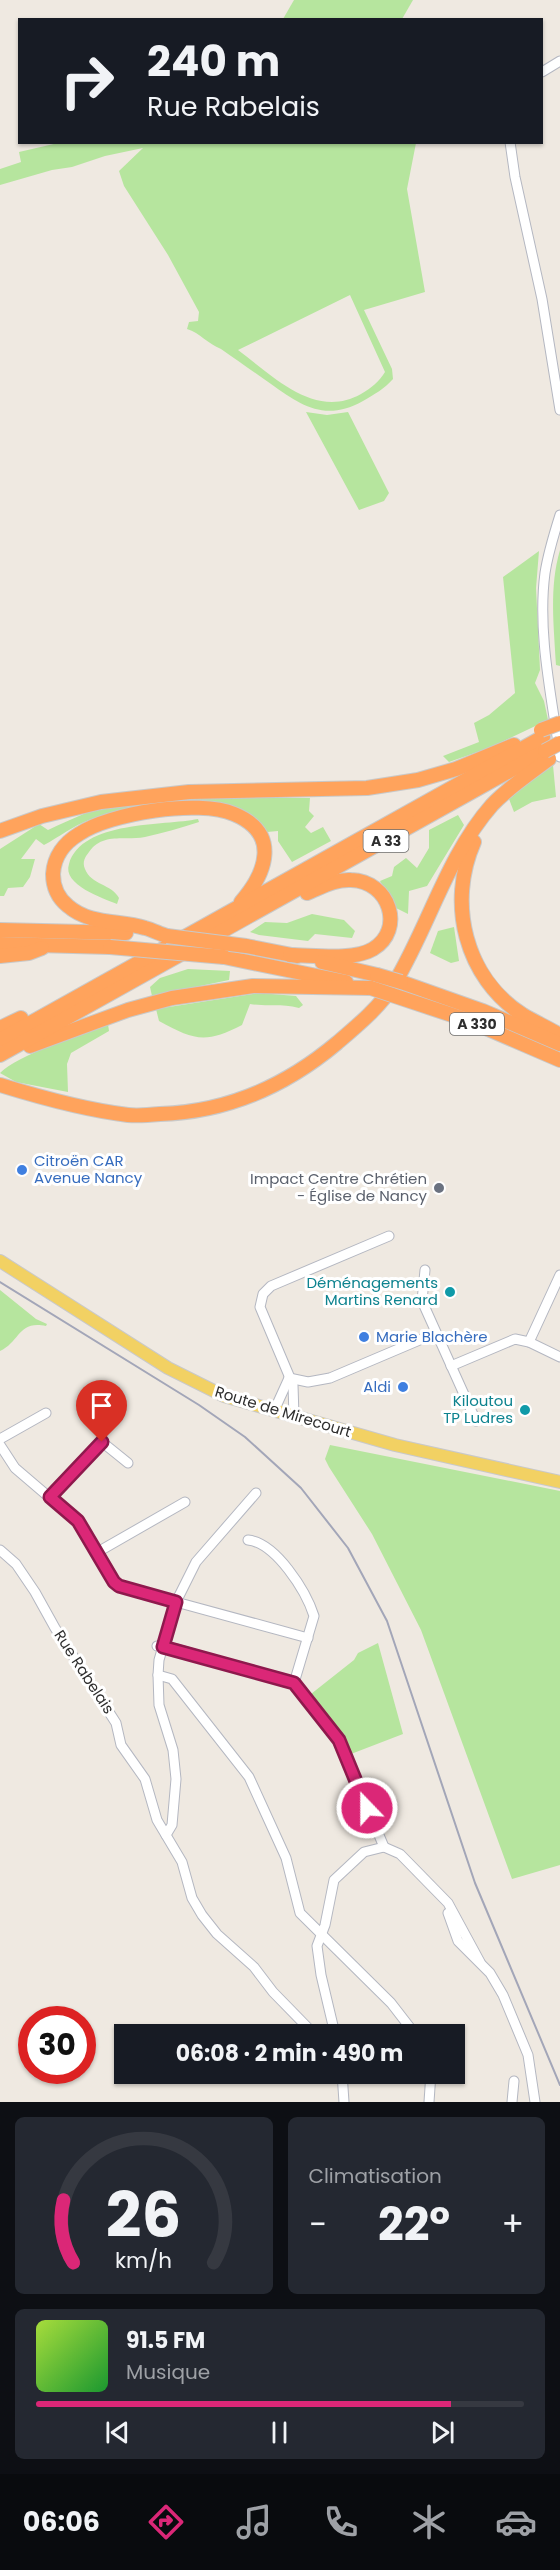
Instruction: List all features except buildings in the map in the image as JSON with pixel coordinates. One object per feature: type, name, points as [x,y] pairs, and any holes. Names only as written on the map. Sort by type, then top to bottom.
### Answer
[{"type":"highway","name":"A 33","points":[[0,1040],[542,733],[560,725]]},
{"type":"highway","points":[[0,831],[42,816],[101,802],[189,792],[281,792],[367,788],[418,780],[456,770],[542,733]]},
{"type":"highway","name":"A 33","points":[[0,1056],[226,929],[553,755],[560,743]]},
{"type":"highway","points":[[1,1086],[73,1106],[130,1115],[186,1113],[239,1101],[313,1064],[359,1024],[392,987],[411,953],[443,883],[469,836],[492,805],[514,784],[553,755]]},
{"type":"highway","points":[[492,805],[468,855],[462,879],[461,906],[467,940],[476,962],[493,988],[523,1014],[560,1035]]},
{"type":"highway","points":[[140,931],[92,919],[68,907],[59,897],[54,882],[56,859],[66,844],[78,834],[110,821],[159,812],[209,809],[233,814],[256,829],[265,849],[260,876],[237,907]]},
{"type":"highway","points":[[226,929],[335,881],[353,880],[369,884],[381,891],[388,904],[390,920],[386,935],[374,949],[341,956],[290,955]]},
{"type":"highway","points":[[0,930],[140,931]]},
{"type":"highway","name":"A 330","points":[[140,931],[246,946],[377,975],[483,1011],[560,1044]]},
{"type":"highway","name":"A 330","points":[[0,944],[110,947],[224,957],[299,971],[371,988],[468,1020],[560,1060]]},
{"type":"highway","points":[[0,956],[29,953],[51,944]]},
{"type":"highway","points":[[0,1056],[128,1010],[172,998],[253,986],[371,988]]},
{"type":"highway","points":[[0,1028],[51,1004],[78,995]]},
{"type":"main road","name":"Route de Mirecourt","points":[[0,1261],[185,1377],[224,1396],[394,1445],[560,1482]]},
{"type":"street","points":[[543,71],[560,61]]},
{"type":"street","points":[[510,144],[515,177],[554,360],[554,381],[560,410]]},
{"type":"street","points":[[554,360],[560,355]]},
{"type":"street","points":[[554,381],[560,369]]},
{"type":"street","points":[[553,755],[544,586],[548,554],[560,515]]},
{"type":"street","points":[[294,1417],[294,1392],[260,1307],[263,1294],[271,1286],[389,1236]]},
{"type":"street","points":[[425,1270],[422,1301],[476,1421]]},
{"type":"street","points":[[530,1342],[560,1275]]},
{"type":"street","points":[[289,1378],[300,1381],[318,1381],[361,1367],[436,1333]]},
{"type":"street","points":[[451,1366],[515,1339],[530,1342],[560,1357]]},
{"type":"street","points":[[274,1411],[289,1378]]},
{"type":"street","points":[[0,1439],[46,1413]]},
{"type":"street","points":[[50,1497],[102,1442],[128,1463]]},
{"type":"street","points":[[0,1445],[11,1463],[78,1521],[110,1576],[119,1586],[308,1638]]},
{"type":"street","points":[[166,1835],[172,1825],[176,1779],[173,1750],[159,1705],[160,1646],[176,1602],[196,1562],[256,1493]]},
{"type":"street","points":[[96,1553],[185,1502]]},
{"type":"street","points":[[248,1540],[259,1541],[288,1568],[314,1616],[294,1683]]},
{"type":"street","name":"Rue Rabelais","points":[[0,1550],[16,1564],[35,1592],[55,1628],[113,1717],[121,1745],[149,1787],[157,1820],[186,1870],[192,1898],[202,1915],[217,1934],[254,1967],[273,1992],[304,2024]]},
{"type":"street","points":[[160,1646],[294,1683],[339,1740],[384,1847]]},
{"type":"street","points":[[158,1675],[172,1679],[249,1777],[286,1858],[300,1913],[391,2003],[407,2024]]},
{"type":"street","points":[[333,2024],[317,1954],[335,1879],[364,1852],[384,1847],[400,1854],[448,1903],[480,1962],[498,1984],[528,2055],[535,2102]]},
{"type":"street","points":[[512,2102],[514,2081]]},
{"type":"street","points":[[343,2084],[344,2102]]},
{"type":"street","points":[[429,2102],[430,2084]]},
{"type":"green space","points":[[294,0],[413,0],[403,18],[284,18]]},
{"type":"green space","points":[[54,144],[416,144],[407,189],[425,292],[364,310],[392,369],[393,379],[363,401],[337,410],[314,409],[293,399],[221,349],[187,329],[189,322],[198,321],[199,312],[168,255],[124,186],[119,171],[143,148],[0,185],[0,169],[21,162],[19,152]],"holes":[[[350,295],[385,372],[361,394],[344,401],[327,402],[295,392],[238,350]]]},
{"type":"green space","points":[[306,412],[327,415],[348,412],[389,493],[384,501],[359,510]]},
{"type":"green space","points":[[560,550],[560,666],[556,665],[553,607],[554,578]]},
{"type":"green space","points":[[539,551],[536,588],[540,670],[535,683],[544,701],[548,720],[489,748],[449,762],[443,756],[479,742],[474,723],[489,715],[515,693],[503,577]]},
{"type":"green space","points":[[553,765],[556,797],[532,802],[514,812],[509,799]]},
{"type":"green space","points":[[310,798],[309,811],[314,816],[305,827],[311,833],[323,827],[331,841],[292,862],[278,841],[278,831],[267,832],[251,816],[241,810],[218,804],[160,807],[101,816],[72,828],[44,845],[36,839],[21,859],[35,859],[30,877],[23,887],[8,888],[4,896],[0,896],[0,849],[39,824],[48,830],[102,807],[144,799]]},
{"type":"green space","points":[[458,815],[464,825],[427,886],[409,891],[408,914],[396,908],[380,881],[392,876],[394,867],[406,858],[417,868],[429,848],[429,830]]},
{"type":"green space","points":[[198,819],[199,822],[145,837],[107,840],[89,852],[85,858],[85,869],[92,878],[116,893],[119,898],[117,904],[85,890],[68,872],[69,864],[77,850],[90,839],[107,832]]},
{"type":"green space","points":[[312,914],[344,920],[355,931],[352,938],[315,934],[308,941],[250,932],[265,922],[287,923]]},
{"type":"green space","points":[[454,927],[459,961],[451,963],[430,953],[438,931]]},
{"type":"green space","points":[[188,969],[230,971],[229,980],[152,996],[150,987],[160,978]]},
{"type":"green space","points":[[259,993],[296,996],[303,1005],[299,1008],[250,1004],[242,1025],[209,1037],[191,1036],[159,1021],[156,1009]]},
{"type":"green space","points":[[108,1024],[109,1031],[71,1053],[67,1064],[68,1092],[16,1082],[0,1073],[8,1066],[35,1052]]},
{"type":"green space","points":[[0,1290],[36,1319],[47,1324],[24,1329],[0,1351]]},
{"type":"green space","points":[[330,1445],[560,1491],[560,1865],[512,1879],[421,1630],[372,1534],[325,1459]]},
{"type":"green space","points":[[378,1643],[403,1734],[351,1754],[344,1737],[311,1694],[354,1660],[358,1653]]},
{"type":"railway","points":[[0,1282],[199,1405],[245,1437],[301,1488],[348,1548],[387,1621],[475,1883],[560,2085]]},
{"type":"place","name":"Citroën CAR Avenue Nancy","points":[[22,1170]]},
{"type":"place","name":"Impact Centre Chrétien - Église de Nancy","points":[[439,1188]]},
{"type":"place","name":"Déménagements Martins Renard","points":[[450,1292]]},
{"type":"place","name":"Marie Blachère","points":[[364,1337]]},
{"type":"place","name":"Aldi","points":[[403,1387]]},
{"type":"place","name":"Kiloutou TP Ludres","points":[[525,1410]]},
{"type":"route","points":[[102,1442],[50,1497],[78,1521],[114,1582],[119,1586],[176,1602],[163,1647],[294,1683],[339,1740],[367,1808]]}]
